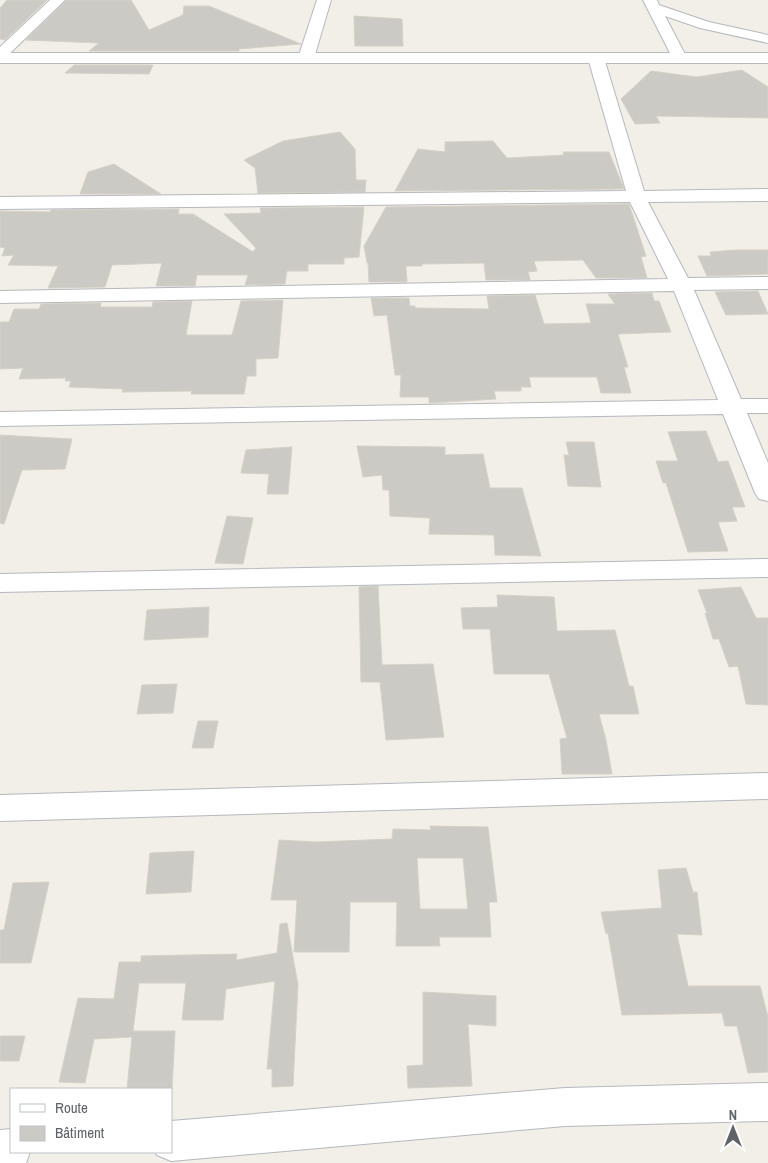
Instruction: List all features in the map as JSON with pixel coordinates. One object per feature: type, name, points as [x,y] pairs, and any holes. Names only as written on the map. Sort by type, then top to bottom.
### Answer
[{"type":"street","points":[[0,56],[58,0]]},
{"type":"street","points":[[306,58],[324,0]]},
{"type":"street","points":[[651,4],[705,25],[768,39]]},
{"type":"street","points":[[651,4],[679,58]]},
{"type":"street","points":[[0,56],[768,58]]},
{"type":"street","points":[[596,58],[637,198],[681,284],[768,493]]},
{"type":"street","points":[[0,202],[637,198],[768,195]]},
{"type":"street","points":[[0,297],[768,283]]},
{"type":"street","points":[[0,419],[768,406]]},
{"type":"street","points":[[0,583],[768,568]]},
{"type":"street","points":[[0,808],[768,786]]},
{"type":"street","points":[[172,1141],[565,1107],[768,1102]]},
{"type":"building","points":[[7,0],[47,0],[5,40],[0,39],[0,8]]},
{"type":"building","points":[[67,0],[131,0],[149,30],[183,15],[184,6],[209,6],[301,44],[239,49],[239,51],[89,51],[99,43],[26,40]]},
{"type":"building","points":[[354,16],[402,19],[403,46],[355,46]]},
{"type":"building","points":[[74,65],[153,65],[149,74],[65,73]]},
{"type":"building","points":[[742,70],[768,87],[768,118],[656,116],[660,123],[635,124],[621,99],[651,71],[697,77]]},
{"type":"building","points":[[340,132],[355,149],[356,180],[366,180],[365,192],[258,193],[255,168],[244,160],[283,141]]},
{"type":"building","points":[[493,141],[507,158],[564,155],[563,152],[609,152],[624,189],[395,191],[418,149],[445,152],[445,142]]},
{"type":"building","points":[[114,164],[161,194],[80,194],[88,172]]},
{"type":"building","points":[[629,204],[646,256],[641,257],[647,278],[596,278],[583,260],[534,261],[537,271],[528,272],[530,280],[486,280],[484,263],[406,266],[407,282],[369,282],[368,263],[364,246],[386,207]]},
{"type":"building","points":[[364,207],[359,257],[344,258],[344,264],[308,264],[308,271],[287,271],[285,284],[245,285],[248,275],[197,275],[195,286],[156,286],[162,263],[112,265],[105,287],[48,288],[58,266],[8,265],[14,255],[2,256],[5,248],[0,247],[0,211],[50,212],[51,210],[179,209],[178,214],[193,214],[253,252],[256,248],[224,214],[261,213],[260,208]]},
{"type":"building","points":[[768,250],[768,274],[707,276],[698,256],[711,256],[710,252]]},
{"type":"building","points":[[758,291],[768,314],[726,315],[715,292]]},
{"type":"building","points":[[652,293],[654,301],[659,301],[671,332],[618,334],[628,367],[624,367],[631,393],[601,393],[597,377],[529,377],[531,387],[521,387],[521,391],[494,391],[496,399],[429,403],[429,397],[400,397],[401,375],[395,375],[387,315],[374,316],[371,298],[409,298],[410,306],[415,306],[415,308],[489,309],[487,296],[535,295],[544,324],[591,323],[586,304],[615,304],[608,294]]},
{"type":"building","points":[[283,300],[278,358],[256,359],[256,376],[247,376],[244,394],[191,394],[192,391],[122,392],[123,389],[69,387],[71,381],[65,381],[66,378],[19,379],[23,368],[0,369],[0,322],[9,322],[14,309],[39,309],[41,304],[101,303],[100,307],[152,307],[153,302],[192,301],[186,335],[232,335],[241,301]]},
{"type":"building","points":[[706,431],[718,462],[728,461],[745,507],[732,507],[737,521],[718,522],[728,551],[688,552],[666,483],[663,483],[656,461],[678,461],[668,432]]},
{"type":"building","points":[[0,435],[72,439],[65,469],[22,470],[4,524],[0,523]]},
{"type":"building","points":[[566,442],[594,442],[601,487],[568,486],[564,455],[569,455]]},
{"type":"building","points":[[357,446],[445,447],[445,455],[483,454],[490,488],[522,488],[541,556],[495,555],[494,535],[429,534],[430,518],[390,516],[389,490],[383,490],[382,475],[363,477]]},
{"type":"building","points":[[292,447],[288,494],[267,494],[269,474],[241,473],[246,450]]},
{"type":"building","points":[[227,516],[253,518],[243,564],[215,563]]},
{"type":"building","points":[[378,586],[382,665],[433,664],[444,737],[386,740],[380,682],[361,682],[359,587]]},
{"type":"building","points":[[741,587],[756,618],[768,618],[768,705],[746,704],[738,666],[729,667],[719,639],[713,639],[705,613],[707,613],[698,590]]},
{"type":"building","points":[[497,595],[554,597],[557,631],[615,630],[629,686],[633,686],[639,714],[599,714],[612,774],[562,774],[560,739],[567,738],[549,674],[494,674],[490,629],[463,629],[461,608],[498,607]]},
{"type":"building","points":[[209,607],[208,637],[144,640],[147,610]]},
{"type":"building","points":[[177,684],[173,713],[137,714],[142,685]]},
{"type":"building","points":[[198,721],[218,721],[213,748],[192,748]]},
{"type":"building","points":[[430,826],[488,827],[497,902],[489,902],[491,937],[439,937],[440,946],[396,946],[397,902],[350,902],[349,952],[294,952],[297,900],[271,900],[279,840],[316,842],[392,839],[393,829],[431,830]],"holes":[[[417,858],[463,858],[468,909],[420,909]]]},
{"type":"building","points":[[194,851],[191,892],[146,894],[150,853]]},
{"type":"building","points":[[686,868],[693,892],[697,892],[702,935],[677,934],[688,986],[760,986],[768,1017],[768,1072],[748,1073],[737,1026],[725,1026],[722,1013],[622,1015],[608,933],[606,934],[601,912],[662,908],[658,870]]},
{"type":"building","points":[[49,882],[31,963],[0,963],[0,930],[4,930],[13,883]]},
{"type":"building","points":[[287,923],[298,985],[293,1086],[272,1087],[272,1069],[267,1069],[275,981],[226,989],[223,1020],[182,1020],[186,983],[139,983],[133,1031],[175,1031],[172,1089],[127,1088],[132,1037],[94,1039],[85,1083],[59,1082],[78,998],[114,999],[119,962],[141,962],[141,956],[237,954],[236,960],[277,953],[280,924]]},
{"type":"building","points":[[423,992],[496,996],[496,1026],[468,1024],[472,1086],[408,1088],[407,1066],[423,1065]]},
{"type":"building","points":[[0,1036],[25,1036],[19,1061],[0,1061]]}]
